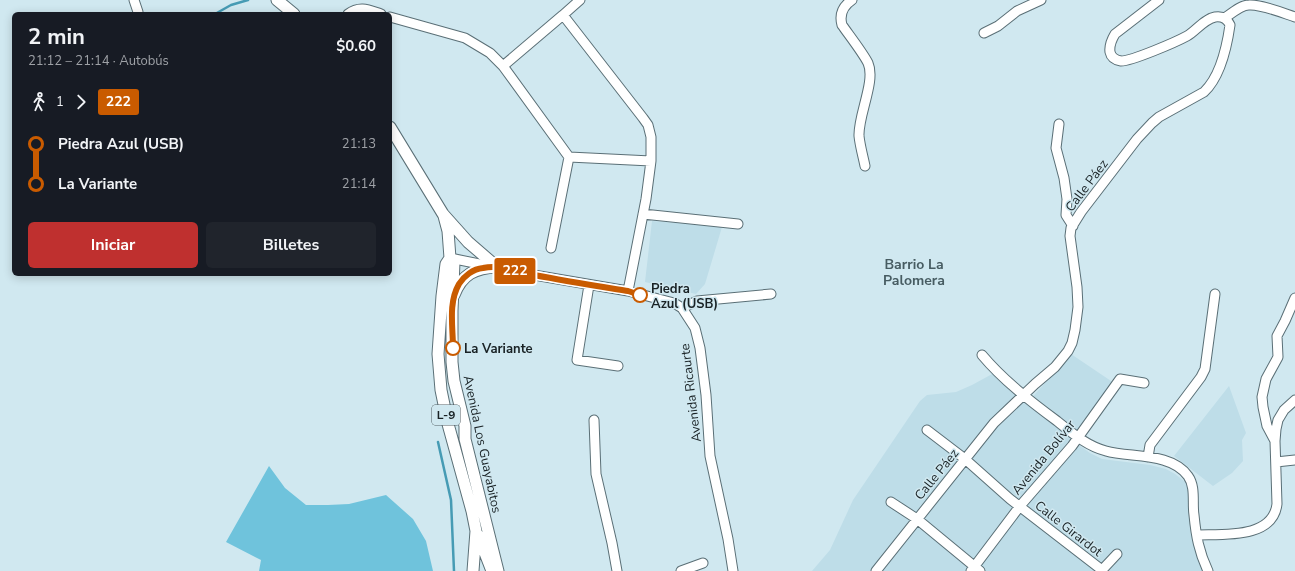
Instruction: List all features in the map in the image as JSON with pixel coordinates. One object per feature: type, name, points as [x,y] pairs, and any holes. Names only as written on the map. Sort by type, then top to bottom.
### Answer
[{"type":"main road","points":[[277,0],[292,12]]},
{"type":"main road","name":"L-9","points":[[392,130],[443,214],[468,242],[497,267]]},
{"type":"main road","name":"L-9","points":[[443,214],[448,232],[450,258]]},
{"type":"main road","name":"Avenida Los Guayabitos","points":[[473,571],[476,531],[448,424],[441,390],[438,354],[440,315],[446,264],[450,258],[454,262],[452,362],[454,381],[465,426],[465,439],[498,571]]},
{"type":"main road","points":[[453,297],[462,280],[470,273],[484,267],[497,267]]},
{"type":"main road","points":[[476,531],[492,571]]},
{"type":"street","points":[[134,0],[138,12]]},
{"type":"street","points":[[503,66],[580,0]]},
{"type":"street","points":[[852,0],[845,6],[840,19],[842,25],[868,63],[870,72],[869,84],[861,115],[859,135],[865,166]]},
{"type":"street","points":[[984,33],[998,26],[1017,11],[1041,0]]},
{"type":"street","points":[[1160,0],[1115,34],[1110,47],[1112,57],[1122,61],[1134,58],[1189,35],[1215,17],[1225,18],[1239,8],[1248,4],[1257,5],[1295,17]]},
{"type":"street","points":[[350,12],[360,9],[373,12]]},
{"type":"street","points":[[563,15],[643,118],[648,125],[652,137],[651,161],[643,214],[628,291]]},
{"type":"street","points":[[392,17],[465,38],[490,53],[503,66],[569,157],[551,248]]},
{"type":"street","name":"Calle Páez","points":[[876,571],[994,423],[1062,360],[1068,351],[1072,343],[1075,330],[1078,307],[1077,287],[1070,236],[1071,228],[1081,212],[1137,139],[1152,123],[1159,117],[1204,92],[1210,86],[1218,72],[1229,30],[1230,25],[1228,20],[1225,18]]},
{"type":"street","points":[[1059,124],[1056,148],[1064,178],[1067,199],[1066,214],[1073,226]]},
{"type":"street","points":[[569,157],[651,161]]},
{"type":"street","points":[[643,214],[738,224]]},
{"type":"street","points":[[450,258],[534,275],[628,291],[674,303],[682,308],[697,301],[771,294]]},
{"type":"street","points":[[589,285],[577,360],[618,366]]},
{"type":"street","points":[[1148,457],[1150,445],[1201,377],[1205,369],[1215,294]]},
{"type":"street","points":[[1275,440],[1267,426],[1262,397],[1266,380],[1278,356],[1277,336],[1295,298]]},
{"type":"street","name":"Avenida Ricaurte","points":[[682,308],[695,328],[700,348],[706,395],[710,456],[728,539],[733,571]]},
{"type":"street","points":[[982,355],[1023,396],[1078,438],[1105,451],[1148,457],[1175,465],[1188,476],[1193,490],[1193,513],[1198,546],[1208,571]]},
{"type":"street","name":"Avenida Bolívar","points":[[975,570],[1020,506],[1078,438],[1120,379],[1144,383]]},
{"type":"street","points":[[1196,535],[1256,530],[1269,522],[1273,517],[1276,511],[1277,479],[1275,440],[1278,420],[1284,410],[1295,400]]},
{"type":"street","points":[[594,420],[596,474],[617,571]]},
{"type":"street","name":"Calle Girardot","points":[[927,430],[965,459],[1020,506],[1102,571]]},
{"type":"street","points":[[1276,462],[1295,460]]},
{"type":"street","points":[[891,502],[917,519],[975,570]]},
{"type":"street","points":[[1102,571],[1117,554]]},
{"type":"street","points":[[681,571],[703,563]]},
{"type":"shaded area","points":[[652,221],[722,227],[705,284],[696,294],[645,282]]},
{"type":"shaded area","points":[[1071,354],[1114,383],[1072,440],[1090,453],[1102,459],[1150,465],[1166,469],[1188,484],[1206,571],[812,571],[830,550],[853,500],[920,401],[927,395],[956,392],[994,373],[1027,403]]},
{"type":"shaded area","points":[[1229,386],[1246,433],[1242,440],[1243,461],[1232,473],[1213,486],[1174,456]]},
{"type":"shaded area","points":[[269,466],[285,488],[306,505],[349,504],[386,495],[413,519],[426,541],[433,571],[259,571],[261,560],[226,542]]},
{"type":"waterway","points":[[219,12],[231,5],[248,0]]},
{"type":"waterway","points":[[438,442],[451,500],[454,571]]},
{"type":"bus line","name":"222","points":[[453,348],[453,297],[465,276],[484,267],[497,267],[534,275],[628,291],[640,295]]},
{"type":"place","name":"Piedra Azul (USB)","points":[[640,295]]},
{"type":"place","name":"La Variante","points":[[453,348]]},
{"type":"district","name":"Barrio La Palomera","points":[[914,272]]}]
